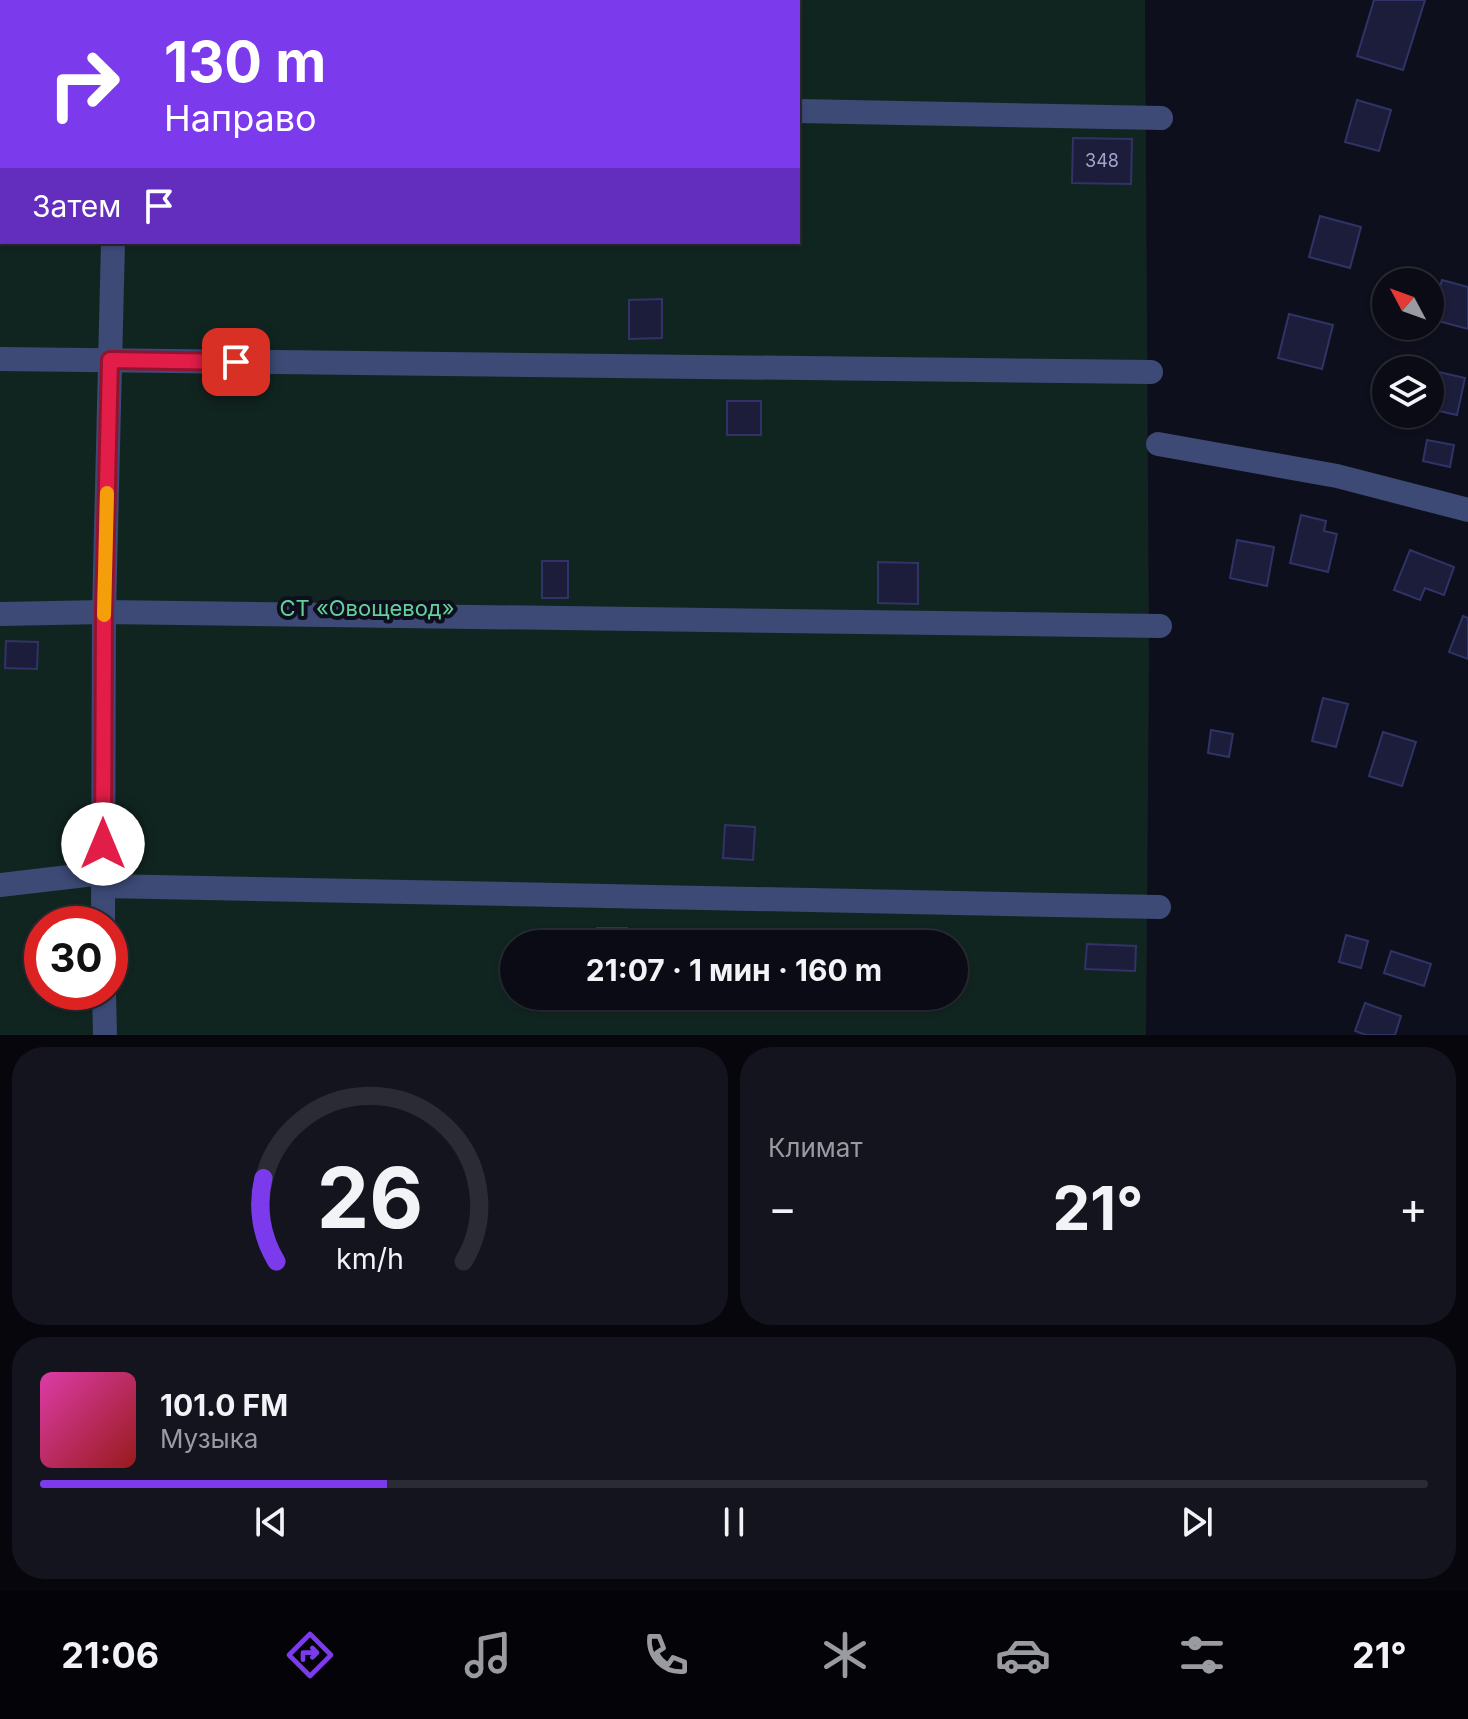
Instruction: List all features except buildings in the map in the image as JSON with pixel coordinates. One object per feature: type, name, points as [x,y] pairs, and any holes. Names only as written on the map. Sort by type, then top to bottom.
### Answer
[{"type":"street","points":[[800,111],[1161,118]]},
{"type":"street","points":[[103,906],[104,612],[113,244]]},
{"type":"street","points":[[0,359],[1151,372]]},
{"type":"street","points":[[1158,444],[1337,476],[1468,510]]},
{"type":"street","points":[[0,614],[104,612],[1160,626]]},
{"type":"street","points":[[0,885],[103,879],[1159,907]]},
{"type":"street","points":[[104,1010],[105,1035]]},
{"type":"green space","name":"СТ «Овощевод»","points":[[800,0],[1145,0],[1149,660],[1146,1035],[0,1035],[0,244],[800,244]]},
{"type":"slow traffic","points":[[104,615],[107,493]]},
{"type":"route","points":[[103,844],[110,360],[236,362]]}]
